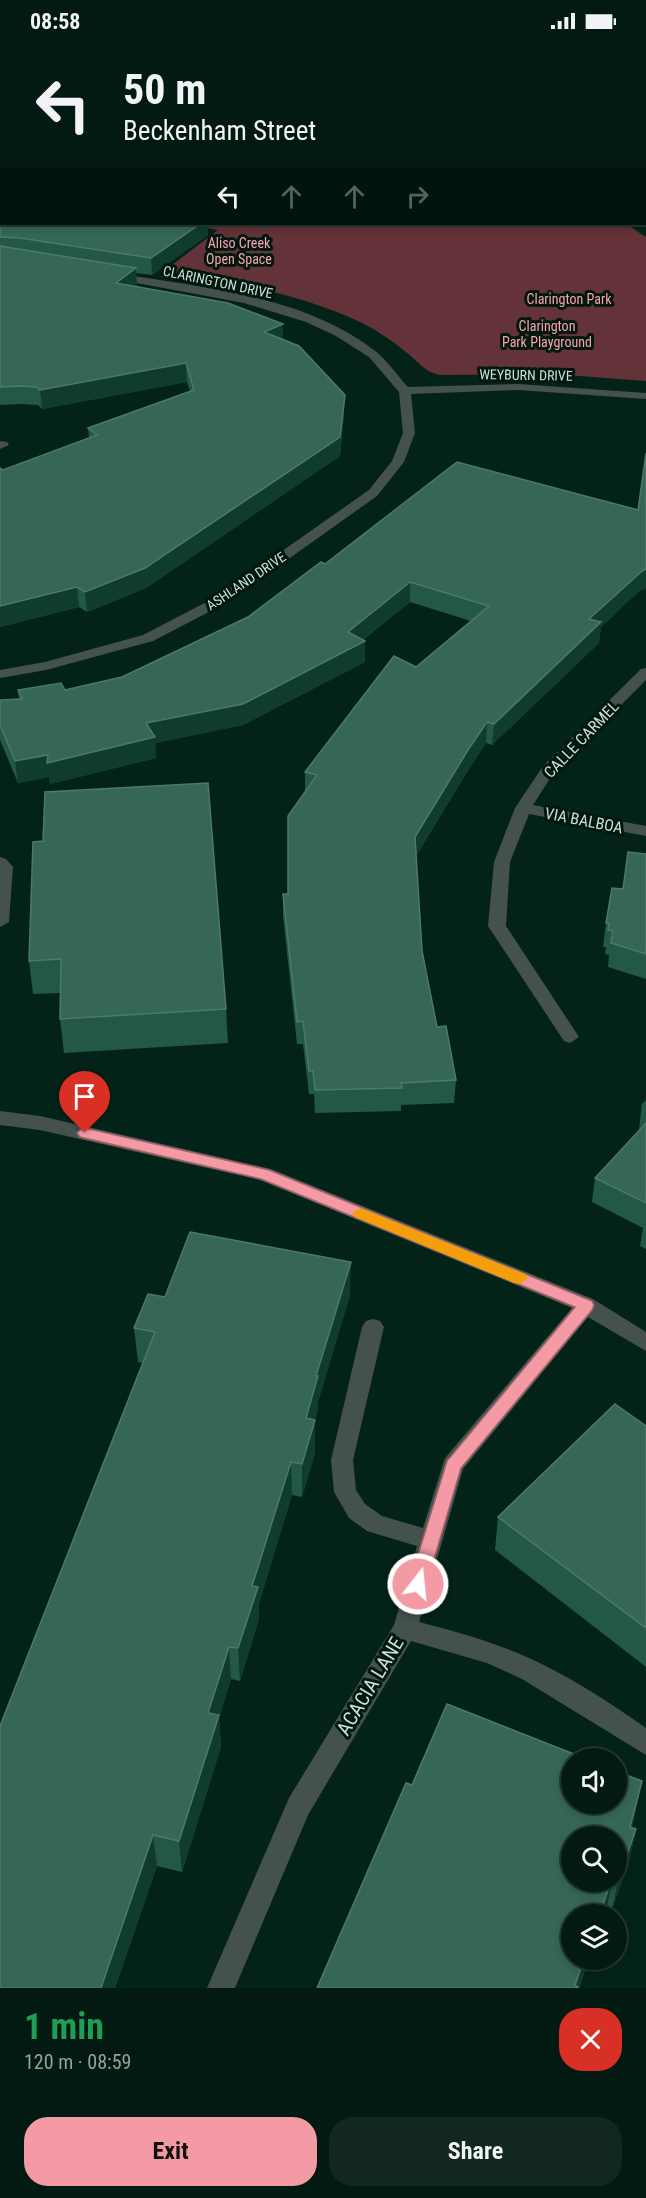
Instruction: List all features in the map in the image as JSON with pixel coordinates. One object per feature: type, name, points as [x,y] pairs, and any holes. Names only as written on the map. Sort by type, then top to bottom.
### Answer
[{"type":"street","name":"CLARINGTON DRIVE","points":[[101,274],[265,306],[324,325],[370,352],[405,392]]},
{"type":"street","name":"WEYBURN DRIVE","points":[[405,392],[518,387],[646,396]]},
{"type":"street","name":"ASHLAND DRIVE","points":[[0,674],[46,666],[148,638],[223,599],[373,493],[398,462],[409,433],[405,392]]},
{"type":"street","name":"CALLE CARMEL","points":[[570,1037],[497,926],[502,862],[523,808],[548,770],[646,672]]},
{"type":"street","name":"VIA BALBOA","points":[[523,808],[646,831]]},
{"type":"street","points":[[0,862],[5,867],[0,922]]},
{"type":"street","points":[[0,1118],[40,1123],[264,1174],[586,1305],[646,1343]]},
{"type":"street","name":"ACACIA LANE","points":[[222,1988],[298,1807],[405,1628],[453,1466],[586,1305]]},
{"type":"street","points":[[373,1327],[342,1460],[345,1492],[357,1511],[375,1524],[431,1540]]},
{"type":"street","points":[[405,1628],[491,1654],[554,1684],[620,1724],[646,1743]]},
{"type":"green space","name":"Clarington Park","points":[[194,225],[628,225],[646,237],[646,381],[552,374],[440,375],[425,369],[378,332],[336,312],[264,289],[164,271],[218,230]]},
{"type":"building","points":[[0,225],[199,225],[151,258],[0,237]]},
{"type":"building","points":[[0,246],[136,268],[116,283],[228,303],[283,324],[264,332],[299,346],[345,395],[340,437],[145,568],[85,592],[77,587],[0,606],[0,468],[3,470],[97,435],[88,428],[194,390],[186,363],[40,390],[36,387],[0,387]]},
{"type":"building","points":[[646,453],[646,569],[589,619],[601,622],[494,724],[487,722],[415,837],[422,951],[437,1027],[446,1026],[456,1080],[401,1083],[402,1088],[315,1090],[313,1071],[309,1071],[303,1021],[297,1022],[283,894],[288,894],[288,816],[317,775],[305,772],[394,656],[416,667],[489,606],[410,582],[348,632],[365,641],[243,704],[146,723],[155,737],[47,763],[48,755],[15,761],[0,725],[0,700],[22,699],[18,690],[61,683],[65,690],[122,677],[248,617],[321,562],[325,564],[457,462],[638,510]]},
{"type":"building","points":[[208,783],[226,1009],[60,1019],[61,959],[29,961],[33,842],[43,841],[45,792]]},
{"type":"building","points":[[628,852],[646,854],[646,954],[611,943],[613,931],[608,930],[609,923],[606,923],[612,888],[623,889]]},
{"type":"building","points":[[646,1123],[646,1203],[595,1178]]},
{"type":"building","points":[[190,1232],[351,1262],[316,1376],[318,1376],[306,1418],[315,1420],[302,1464],[291,1462],[252,1586],[258,1587],[238,1648],[229,1647],[208,1713],[219,1715],[179,1841],[153,1835],[101,1988],[0,1988],[0,1726],[155,1332],[134,1328],[148,1294],[165,1297]]},
{"type":"building","points":[[615,1404],[646,1426],[646,1628],[498,1517]]},
{"type":"building","points":[[447,1704],[561,1749],[561,1814],[627,1814],[627,1775],[642,1781],[630,1827],[636,1829],[627,1854],[627,1826],[561,1826],[561,1892],[607,1892],[603,1904],[561,1904],[561,1970],[580,1970],[575,1985],[578,1988],[317,1988],[406,1783],[412,1785]]},
{"type":"slow traffic","points":[[360,1213],[520,1278]]},
{"type":"route","points":[[85,1133],[264,1174],[586,1305],[453,1466],[418,1584]]},
{"type":"park label","name":"Aliso Creek Open Space","points":[[239,252]]},
{"type":"park label","name":"Clarington Park Playground","points":[[547,334]]}]
